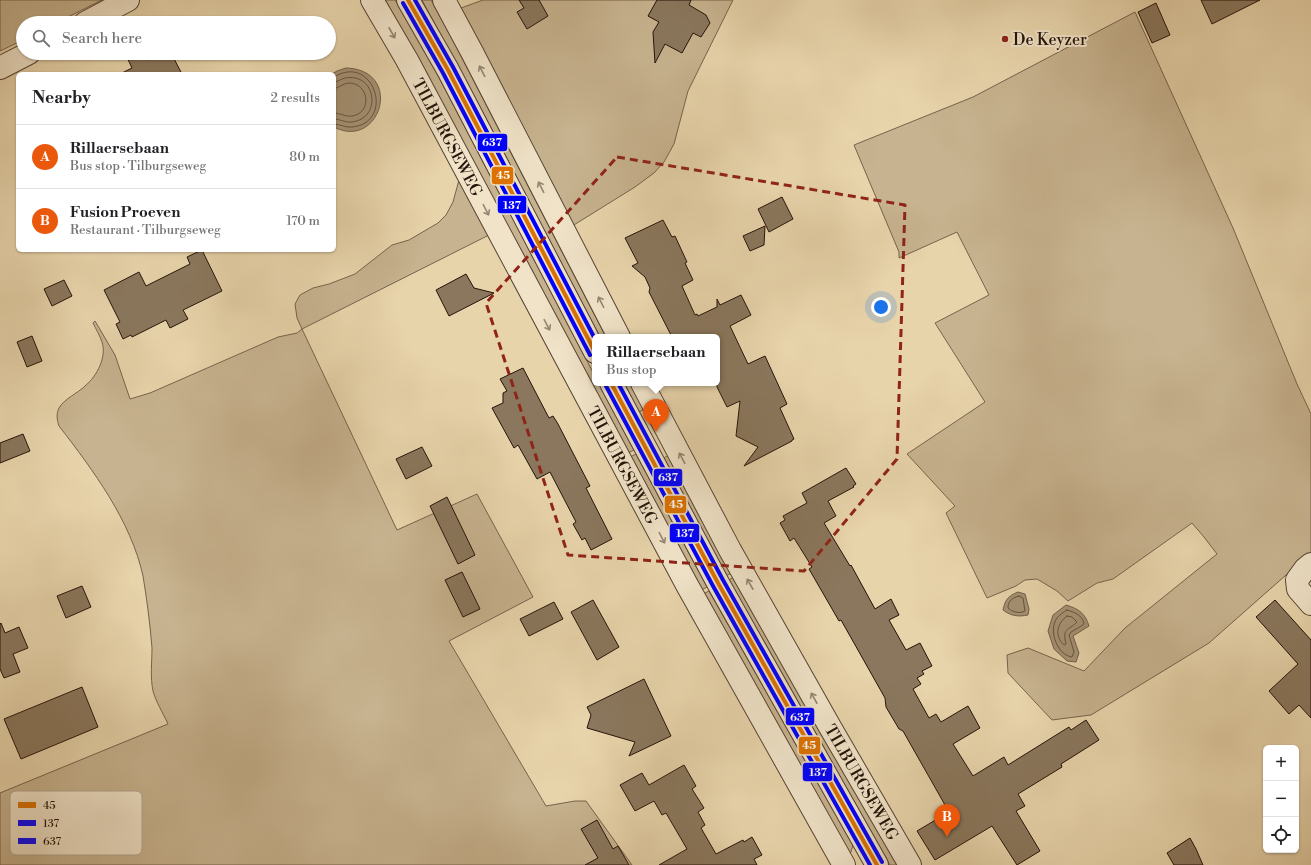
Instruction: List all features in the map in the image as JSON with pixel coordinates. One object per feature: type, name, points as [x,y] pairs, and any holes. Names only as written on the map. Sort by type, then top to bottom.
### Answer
[{"type":"street","points":[[98,16],[128,0]]},
{"type":"street","name":"TILBURGSEWEG","points":[[372,0],[407,60],[687,585],[844,865]]},
{"type":"street","name":"TILBURGSEWEG","points":[[408,0],[448,70],[592,346]]},
{"type":"street","points":[[444,0],[617,334]]},
{"type":"street","points":[[0,68],[16,60]]},
{"type":"street","name":"TILBURGSEWEG","points":[[613,386],[742,628],[877,865]]},
{"type":"street","name":"TILBURGSEWEG","points":[[644,386],[730,550],[910,865]]},
{"type":"street","points":[[1311,564],[1305,569],[1297,580],[1298,589],[1311,604]]},
{"type":"highlighted area","points":[[617,157],[905,205],[897,459],[804,571],[568,555],[486,303]]},
{"type":"shaded area","points":[[0,0],[102,0],[70,16],[16,16],[16,43],[0,51]]},
{"type":"shaded area","points":[[385,0],[395,0],[435,70],[592,370],[592,385],[419,59]]},
{"type":"shaded area","points":[[422,0],[431,0],[445,25],[604,334],[598,334],[480,107]]},
{"type":"shaded area","points":[[483,0],[733,0],[688,91],[674,144],[664,162],[654,173],[635,187],[569,228],[461,8]]},
{"type":"shaded area","points":[[1135,12],[1233,228],[1297,384],[1311,414],[1311,553],[1209,643],[1091,715],[1052,720],[1008,673],[1007,655],[1028,648],[1084,671],[1125,628],[1217,554],[1192,523],[1113,579],[1097,583],[1068,601],[1057,591],[1037,579],[1025,580],[1016,586],[987,598],[946,513],[955,506],[907,454],[985,402],[935,323],[989,295],[957,232],[899,258],[899,252],[854,145],[973,97]]},
{"type":"shaded area","points":[[459,180],[489,235],[302,329],[297,318],[295,304],[300,295],[313,288],[329,284],[355,274],[392,245],[409,240],[438,223],[446,215],[453,202]]},
{"type":"shaded area","points":[[95,321],[115,355],[130,399],[150,393],[278,337],[297,333],[302,329],[397,530],[477,494],[533,597],[449,641],[546,806],[575,801],[586,801],[632,865],[0,865],[0,793],[168,724],[153,691],[151,675],[152,648],[143,576],[130,536],[97,478],[59,426],[57,417],[57,412],[61,405],[89,382],[100,366],[103,348],[93,323]]},
{"type":"shaded area","points":[[592,386],[601,386],[634,450],[628,453]]},
{"type":"shaded area","points":[[626,386],[633,386],[645,409],[639,412]]},
{"type":"shaded area","points":[[673,452],[731,573],[726,576],[664,458]]},
{"type":"shaded area","points":[[636,454],[707,587],[701,590],[630,457]]},
{"type":"shaded area","points":[[734,577],[897,865],[890,865],[729,580]]},
{"type":"shaded area","points":[[709,591],[853,845],[850,855],[855,865],[850,865],[703,594]]},
{"type":"water","points":[[346,68],[364,72],[375,81],[380,94],[379,107],[374,119],[364,128],[350,131],[336,128],[335,72]]},
{"type":"water","points":[[1018,592],[1025,594],[1029,609],[1028,615],[1015,616],[1003,610],[1008,599]]},
{"type":"water","points":[[1066,605],[1081,612],[1086,618],[1089,626],[1073,636],[1079,653],[1076,662],[1067,661],[1054,649],[1048,631],[1053,615]]},
{"type":"building","points":[[519,0],[539,0],[548,16],[527,29],[517,12],[524,8]]},
{"type":"building","points":[[657,0],[691,0],[689,5],[706,15],[710,23],[701,37],[693,33],[682,53],[665,44],[655,63],[653,32],[659,22],[648,16]]},
{"type":"building","points":[[1201,0],[1260,0],[1212,24]]},
{"type":"building","points":[[1156,3],[1170,35],[1152,43],[1138,12]]},
{"type":"building","points":[[128,60],[175,60],[181,72],[124,72],[132,68]]},
{"type":"building","points":[[782,197],[793,219],[769,232],[758,209]]},
{"type":"building","points":[[663,220],[672,237],[675,236],[687,262],[685,263],[693,280],[682,286],[695,315],[697,314],[698,316],[717,307],[717,299],[720,305],[741,295],[751,315],[730,326],[748,364],[765,356],[787,404],[780,408],[794,439],[792,441],[744,466],[758,447],[736,436],[740,401],[727,407],[717,387],[720,386],[720,334],[670,334],[649,292],[650,288],[645,277],[632,266],[638,263],[625,238]]},
{"type":"building","points":[[765,226],[764,245],[750,251],[743,236]]},
{"type":"building","points":[[198,252],[203,252],[222,291],[183,310],[188,319],[170,328],[166,320],[132,337],[131,335],[123,339],[116,324],[120,322],[104,290],[139,272],[146,286],[190,264],[187,257]]},
{"type":"building","points":[[466,274],[474,288],[494,293],[449,316],[436,290]]},
{"type":"building","points":[[64,280],[72,296],[52,306],[44,289]]},
{"type":"building","points":[[32,336],[42,361],[27,367],[17,342]]},
{"type":"building","points":[[523,368],[549,418],[553,416],[558,424],[590,486],[586,488],[612,539],[591,550],[585,538],[582,540],[573,524],[576,522],[550,472],[537,479],[518,445],[514,448],[492,408],[503,403],[503,393],[507,391],[500,379]]},
{"type":"building","points":[[23,434],[30,451],[0,463],[0,443]]},
{"type":"building","points":[[422,447],[432,466],[406,479],[396,459]]},
{"type":"building","points":[[846,468],[856,484],[853,486],[854,487],[828,501],[836,516],[824,523],[850,566],[851,565],[875,609],[891,599],[899,615],[889,620],[906,650],[920,643],[932,666],[922,671],[924,674],[917,678],[921,684],[913,689],[929,718],[936,714],[941,722],[968,706],[980,728],[953,744],[973,776],[1004,757],[1008,765],[1069,727],[1071,730],[1086,720],[1099,740],[1061,764],[1062,767],[1018,794],[1025,806],[1016,811],[1040,851],[1017,865],[992,826],[935,860],[917,831],[949,812],[903,731],[899,729],[886,707],[885,698],[841,620],[839,621],[809,569],[812,567],[794,538],[790,541],[780,523],[785,520],[783,516],[807,503],[802,493]]},
{"type":"building","points":[[447,497],[475,555],[458,564],[430,506]]},
{"type":"building","points":[[462,572],[480,609],[463,617],[445,580]]},
{"type":"building","points":[[82,586],[91,607],[66,618],[57,596]]},
{"type":"building","points":[[593,600],[619,647],[597,660],[571,612]]},
{"type":"building","points":[[1275,600],[1311,640],[1311,718],[1299,705],[1289,714],[1269,691],[1298,664],[1256,617]]},
{"type":"building","points":[[554,602],[563,619],[529,636],[520,619]]},
{"type":"building","points":[[1,623],[5,633],[19,627],[28,648],[13,654],[20,672],[4,678],[0,669]]},
{"type":"building","points":[[644,679],[671,736],[629,756],[635,742],[587,728],[591,715],[587,707]]},
{"type":"building","points":[[82,687],[98,727],[21,759],[4,719]]},
{"type":"building","points":[[684,765],[696,786],[692,789],[704,808],[698,812],[705,825],[701,828],[716,854],[752,837],[762,855],[754,859],[757,865],[659,865],[687,849],[666,813],[662,815],[654,801],[635,811],[620,785],[642,773],[649,785]]},
{"type":"building","points":[[597,820],[613,849],[618,846],[629,865],[585,865],[598,858],[581,829]]},
{"type":"building","points":[[1190,838],[1203,865],[1174,865],[1167,853]]},
{"type":"transit line","name":"45","points":[[408,0],[448,70],[592,346]]},
{"type":"transit line","name":"637","points":[[415,0],[453,67],[592,334]]},
{"type":"transit line","name":"137","points":[[403,3],[443,73],[590,355]]},
{"type":"transit line","name":"137","points":[[606,386],[713,586],[870,865]]},
{"type":"transit line","name":"45","points":[[613,386],[718,583],[877,865]]},
{"type":"transit line","name":"637","points":[[620,386],[723,580],[882,862]]},
{"type":"place","name":"De Keyzer","points":[[1005,39]]},
{"type":"place","name":"Rillaersebaan","points":[[656,432]]},
{"type":"place","name":"Fusion Proeven","points":[[947,837]]}]
